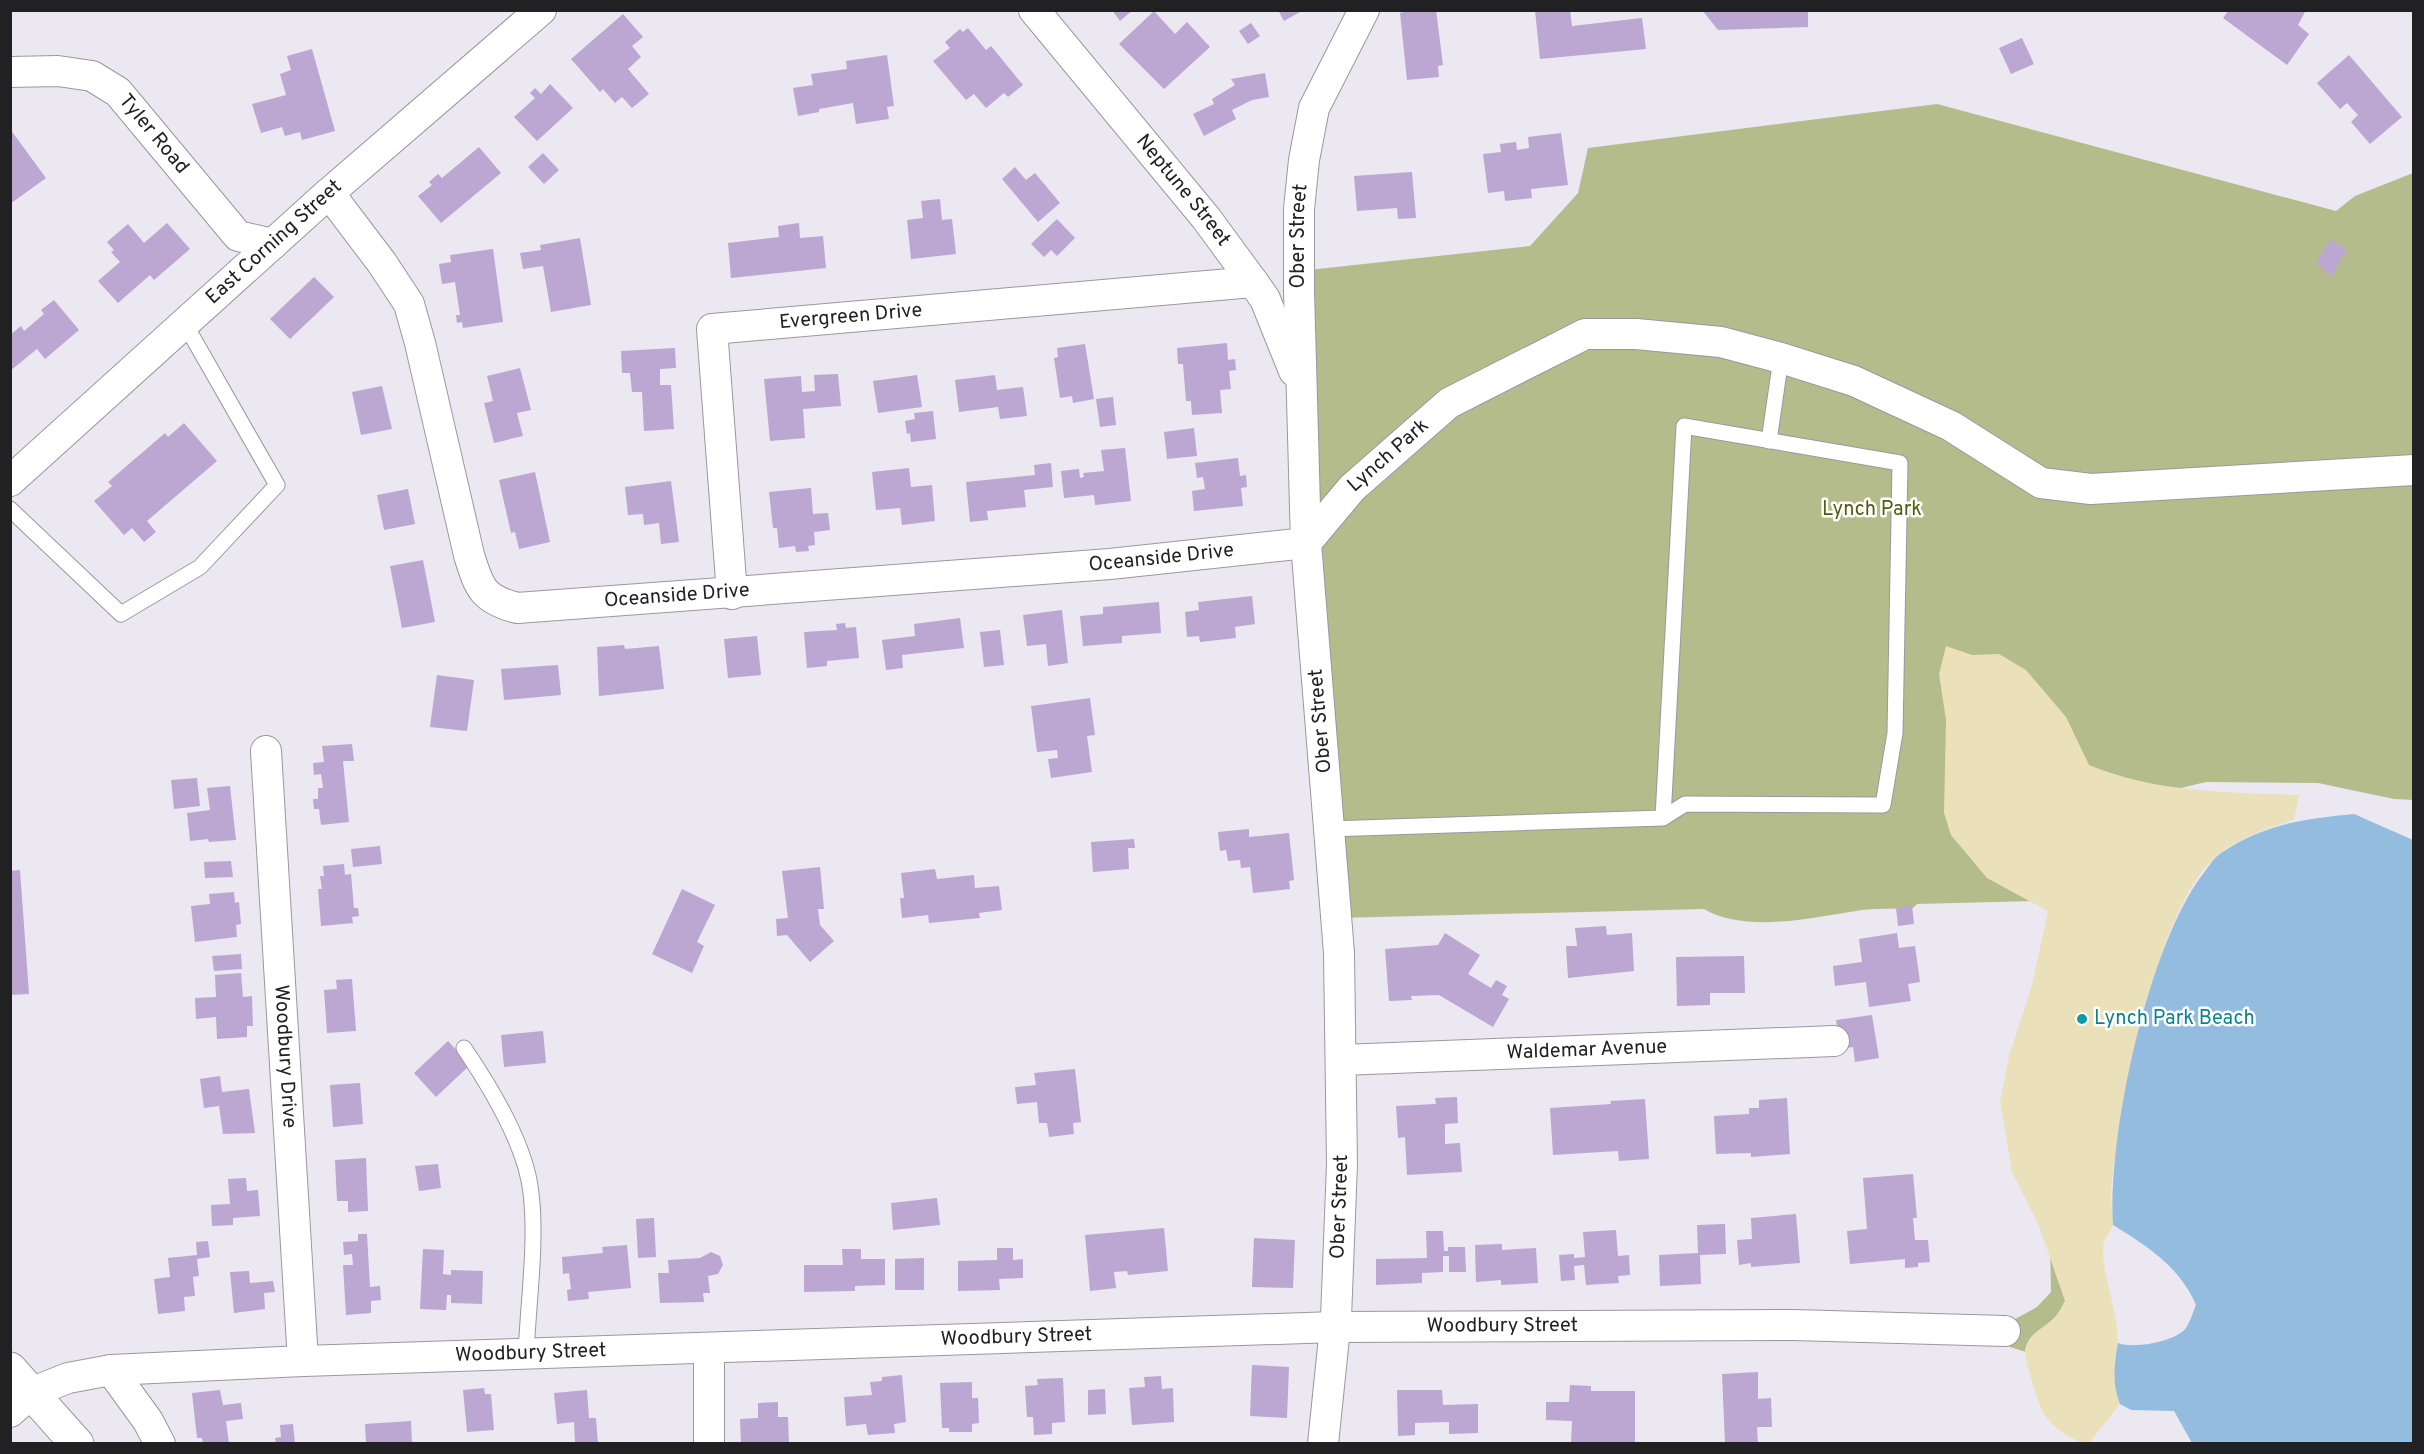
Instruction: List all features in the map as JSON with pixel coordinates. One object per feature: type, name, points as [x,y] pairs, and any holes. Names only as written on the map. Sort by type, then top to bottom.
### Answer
[{"type":"main road","points":[[18,1391],[77,1443]]},
{"type":"street","name":"East Corning Street","points":[[10,481],[329,193],[541,10]]},
{"type":"street","name":"Neptune Street","points":[[1034,10],[1206,218],[1265,299],[1302,390]]},
{"type":"street","name":"Ober Street","points":[[1323,1443],[1335,1327],[1342,1164],[1339,944],[1306,543],[1299,209],[1304,160],[1314,108],[1364,10]]},
{"type":"street","name":"Tyler Road","points":[[10,72],[58,71],[92,76],[118,93],[238,236],[273,244]]},
{"type":"street","name":"Oceanside Drive","points":[[329,193],[382,263],[409,304],[469,555],[480,587],[497,603],[517,608],[732,594],[1110,564],[1306,543]]},
{"type":"street","name":"Evergreen Drive","points":[[732,594],[712,329],[1253,282]]},
{"type":"street","name":"Lynch Park","points":[[1306,543],[1352,488],[1449,404],[1585,334],[1636,334],[1721,342],[1854,381],[1951,426],[2041,483],[2091,489],[2414,470]]},
{"type":"street","name":"Woodbury Drive","points":[[266,751],[303,1361]]},
{"type":"street","name":"Waldemar Avenue","points":[[1341,1060],[1834,1041]]},
{"type":"street","name":"Woodbury Street","points":[[18,1391],[111,1370],[303,1361],[1335,1327],[1793,1325],[2005,1331]]},
{"type":"street","points":[[709,1348],[709,1443]]},
{"type":"street","points":[[111,1370],[148,1421],[160,1443]]},
{"type":"lane","points":[[10,509],[121,614],[201,567],[277,485],[185,324]]},
{"type":"lane","points":[[1769,441],[1781,358]]},
{"type":"lane","points":[[1329,829],[1663,818],[1685,804],[1883,805],[1895,733],[1900,463],[1684,426],[1663,818]]},
{"type":"lane","points":[[464,1048],[487,1082],[524,1159],[531,1192],[526,1355]]},
{"type":"green space","name":"Lynch Park","points":[[1937,104],[2336,211],[2355,196],[2413,173],[2413,800],[2394,799],[2318,783],[2206,782],[2143,797],[2108,899],[1917,904],[1913,908],[1868,909],[1803,919],[1760,922],[1721,917],[1704,909],[1337,918],[1299,271],[1530,246],[1578,193],[1588,148]]},
{"type":"green space","points":[[2050,1239],[2078,1294],[2051,1360],[2010,1347],[2006,1324],[2037,1307],[2051,1292]]},
{"type":"sand","name":"Lynch Park Beach","points":[[1946,646],[1972,655],[1999,654],[2026,670],[2066,717],[2089,765],[2115,774],[2166,786],[2218,792],[2299,795],[2294,820],[2237,842],[2220,853],[2198,878],[2177,915],[2160,960],[2144,1011],[2122,1112],[2111,1191],[2113,1223],[2103,1248],[2105,1271],[2117,1330],[2115,1388],[2120,1404],[2089,1443],[2071,1438],[2048,1419],[2038,1401],[2029,1373],[2026,1345],[2033,1335],[2051,1321],[2065,1301],[2039,1226],[2012,1172],[2000,1102],[2009,1056],[2032,985],[2048,911],[1987,878],[1951,835],[1944,813],[1946,720],[1939,674]]},
{"type":"water","points":[[2354,814],[2413,840],[2413,1443],[2192,1443],[2174,1411],[2131,1410],[2120,1404],[2115,1382],[2118,1343],[2144,1345],[2173,1337],[2186,1328],[2196,1305],[2181,1279],[2172,1269],[2138,1241],[2113,1225],[2113,1187],[2117,1141],[2136,1040],[2150,989],[2167,942],[2185,902],[2215,859],[2237,843],[2269,829],[2318,818]]},
{"type":"building","points":[[1112,10],[1133,10],[1120,21]]},
{"type":"building","points":[[1278,10],[1299,10],[1300,12],[1284,21]]},
{"type":"building","points":[[1412,10],[1436,10],[1443,65],[1438,66],[1439,77],[1407,80],[1400,13]]},
{"type":"building","points":[[1535,10],[1570,10],[1572,26],[1642,18],[1646,49],[1540,59]]},
{"type":"building","points":[[1702,10],[1808,10],[1808,27],[1718,30]]},
{"type":"building","points":[[2229,10],[2306,10],[2298,25],[2309,34],[2287,65],[2223,18]]},
{"type":"building","points":[[1154,11],[1175,34],[1187,22],[1210,47],[1164,89],[1119,44]]},
{"type":"building","points":[[623,14],[643,37],[632,46],[641,57],[628,69],[649,94],[632,108],[622,97],[615,103],[603,89],[600,92],[571,59]]},
{"type":"building","points":[[1251,23],[1260,36],[1248,44],[1239,31]]},
{"type":"building","points":[[968,28],[986,50],[991,46],[1023,85],[1008,97],[1004,93],[986,108],[974,94],[966,100],[933,61],[950,48],[945,42],[960,29],[963,32]]},
{"type":"building","points":[[2022,38],[2034,64],[2011,74],[1999,48]]},
{"type":"building","points":[[312,49],[335,131],[302,140],[300,132],[285,136],[282,127],[261,133],[252,104],[286,95],[280,74],[291,70],[287,56]]},
{"type":"building","points":[[887,55],[894,106],[887,107],[889,119],[856,124],[853,103],[819,109],[819,112],[798,116],[793,88],[813,85],[811,74],[847,69],[846,61]]},
{"type":"building","points":[[2349,55],[2402,117],[2370,144],[2351,122],[2358,115],[2347,103],[2340,109],[2317,83]]},
{"type":"building","points":[[1265,73],[1269,97],[1252,100],[1232,110],[1236,119],[1204,136],[1193,114],[1214,104],[1212,99],[1235,85],[1231,79]]},
{"type":"building","points":[[550,84],[573,108],[537,141],[514,117],[535,98],[530,93],[535,88],[541,94]]},
{"type":"building","points":[[10,129],[46,178],[10,204]]},
{"type":"building","points":[[1561,133],[1568,185],[1531,189],[1532,198],[1505,201],[1504,191],[1488,193],[1483,154],[1501,152],[1500,144],[1516,142],[1517,150],[1529,148],[1528,137]]},
{"type":"building","points":[[479,147],[501,173],[441,223],[418,196],[432,185],[429,182],[438,174],[442,178]]},
{"type":"building","points":[[543,153],[559,170],[544,184],[528,167]]},
{"type":"building","points":[[1015,167],[1026,180],[1035,173],[1060,203],[1038,222],[1002,179]]},
{"type":"building","points":[[1412,172],[1416,218],[1398,219],[1397,208],[1357,211],[1354,176]]},
{"type":"building","points":[[940,199],[942,220],[952,219],[956,254],[911,259],[907,220],[923,218],[921,201]]},
{"type":"building","points":[[1057,219],[1075,238],[1057,256],[1051,250],[1044,257],[1031,244]]},
{"type":"building","points":[[167,223],[190,249],[154,280],[150,275],[118,303],[98,281],[120,262],[111,252],[114,250],[107,242],[128,224],[144,243]]},
{"type":"building","points":[[799,223],[800,238],[823,236],[826,268],[731,278],[728,243],[779,237],[778,226]]},
{"type":"building","points":[[580,238],[591,305],[551,312],[543,266],[523,269],[520,253],[541,250],[540,245]]},
{"type":"building","points":[[2330,240],[2347,249],[2331,277],[2316,262]]},
{"type":"building","points":[[493,249],[503,322],[463,328],[462,322],[457,323],[456,315],[460,315],[455,282],[442,284],[439,264],[451,262],[450,255]]},
{"type":"building","points":[[314,277],[334,297],[290,339],[270,319]]},
{"type":"building","points":[[54,300],[79,330],[45,359],[37,349],[10,371],[10,335],[21,326],[24,331],[44,314],[41,310]]},
{"type":"building","points":[[1227,343],[1228,360],[1235,359],[1236,370],[1229,371],[1231,389],[1220,390],[1222,413],[1192,415],[1191,401],[1186,401],[1183,364],[1178,364],[1177,348]]},
{"type":"building","points":[[1085,344],[1094,399],[1073,403],[1072,396],[1060,398],[1054,358],[1058,357],[1057,348]]},
{"type":"building","points":[[675,348],[676,368],[660,369],[660,385],[671,385],[674,429],[644,431],[642,392],[632,392],[630,373],[622,373],[621,351]]},
{"type":"building","points":[[520,368],[531,410],[517,413],[523,436],[494,443],[484,403],[493,401],[487,376]]},
{"type":"building","points":[[838,374],[841,406],[803,409],[805,438],[770,441],[764,379],[801,376],[802,392],[815,391],[814,375]]},
{"type":"building","points":[[917,375],[922,407],[878,413],[873,381]]},
{"type":"building","points":[[995,375],[997,390],[1023,387],[1027,416],[1000,419],[998,407],[959,412],[955,380]]},
{"type":"building","points":[[382,386],[392,429],[361,435],[352,392]]},
{"type":"building","points":[[1113,397],[1116,425],[1100,427],[1096,399]]},
{"type":"building","points":[[933,411],[936,439],[911,442],[905,421],[915,419],[914,413]]},
{"type":"building","points":[[184,423],[217,461],[147,521],[156,532],[144,542],[132,528],[124,535],[94,501],[112,486],[108,482],[165,433],[168,437]]},
{"type":"building","points":[[1194,428],[1197,456],[1167,459],[1164,432]]},
{"type":"building","points":[[1125,448],[1131,501],[1095,505],[1094,495],[1064,498],[1061,471],[1079,469],[1080,478],[1084,477],[1083,473],[1104,471],[1101,450]]},
{"type":"building","points":[[1238,458],[1240,476],[1246,475],[1247,487],[1241,488],[1243,506],[1194,511],[1192,491],[1205,489],[1203,477],[1197,478],[1195,463]]},
{"type":"building","points":[[1051,463],[1053,487],[1024,490],[1026,507],[987,511],[988,520],[970,522],[966,482],[1035,475],[1034,465]]},
{"type":"building","points":[[909,468],[911,487],[932,485],[935,521],[902,525],[900,508],[876,510],[872,472]]},
{"type":"building","points":[[535,472],[550,542],[519,549],[515,532],[511,533],[499,480]]},
{"type":"building","points":[[671,481],[679,542],[661,544],[659,523],[644,525],[643,514],[628,515],[625,487]]},
{"type":"building","points":[[811,488],[813,514],[828,513],[830,530],[814,532],[815,545],[808,546],[809,551],[796,552],[795,546],[779,548],[777,528],[773,528],[769,492]]},
{"type":"building","points":[[408,489],[415,524],[384,530],[377,495]]},
{"type":"building","points":[[423,560],[435,622],[402,628],[390,566]]},
{"type":"building","points":[[1252,596],[1255,624],[1235,627],[1236,638],[1200,642],[1199,636],[1187,637],[1185,612],[1199,610],[1198,602]]},
{"type":"building","points":[[1159,602],[1161,633],[1122,636],[1122,643],[1083,646],[1080,616],[1103,614],[1103,607]]},
{"type":"building","points":[[1062,610],[1068,663],[1048,666],[1046,644],[1027,646],[1023,615]]},
{"type":"building","points":[[960,618],[964,648],[902,655],[903,668],[886,670],[882,640],[915,636],[914,624]]},
{"type":"building","points":[[845,623],[846,628],[856,627],[859,658],[827,661],[827,666],[807,668],[804,632],[837,630],[836,624]]},
{"type":"building","points":[[1000,630],[1004,665],[984,667],[980,632]]},
{"type":"building","points":[[757,636],[761,675],[728,678],[724,639]]},
{"type":"building","points":[[624,645],[625,649],[659,646],[664,689],[599,696],[597,647]]},
{"type":"building","points":[[558,665],[561,695],[504,700],[501,669]]},
{"type":"building","points":[[437,675],[474,680],[467,731],[430,727]]},
{"type":"building","points":[[1090,698],[1095,735],[1087,736],[1092,772],[1051,778],[1048,759],[1058,758],[1057,750],[1037,752],[1031,706]]},
{"type":"building","points":[[352,744],[354,761],[343,761],[349,822],[321,825],[319,809],[314,809],[313,799],[318,799],[318,788],[323,788],[321,774],[314,775],[313,763],[324,762],[322,746]]},
{"type":"building","points":[[197,778],[200,806],[174,809],[171,780]]},
{"type":"building","points":[[230,786],[236,840],[190,841],[187,813],[210,810],[207,788]]},
{"type":"building","points":[[1249,829],[1249,837],[1289,833],[1294,880],[1289,881],[1290,889],[1253,893],[1250,867],[1241,868],[1240,860],[1228,861],[1226,850],[1220,851],[1218,832]]},
{"type":"building","points":[[1134,839],[1135,848],[1128,848],[1129,869],[1093,872],[1091,842]]},
{"type":"building","points":[[380,846],[382,864],[353,867],[351,849]]},
{"type":"building","points":[[231,861],[233,877],[205,878],[204,862]]},
{"type":"building","points":[[344,864],[345,875],[351,874],[354,908],[358,908],[359,916],[352,917],[353,923],[321,926],[318,889],[322,889],[320,876],[324,876],[323,866]]},
{"type":"building","points":[[820,867],[824,909],[818,909],[820,925],[834,941],[810,962],[787,935],[777,936],[776,919],[788,918],[782,871]]},
{"type":"building","points":[[935,869],[937,879],[974,875],[975,888],[999,886],[1002,910],[979,913],[980,918],[929,923],[928,915],[902,918],[900,898],[904,898],[901,873]]},
{"type":"building","points":[[20,870],[29,994],[10,995],[10,871]]},
{"type":"building","points":[[682,889],[715,905],[697,942],[704,946],[692,973],[652,954]]},
{"type":"building","points":[[234,892],[235,903],[239,902],[241,924],[236,925],[237,937],[195,942],[191,906],[210,904],[209,894]]},
{"type":"building","points":[[1912,905],[1914,924],[1898,926],[1896,908]]},
{"type":"building","points":[[1606,926],[1607,935],[1632,933],[1634,971],[1568,978],[1566,946],[1577,946],[1575,928]]},
{"type":"building","points":[[1445,933],[1480,955],[1468,974],[1491,988],[1496,980],[1507,986],[1502,995],[1509,999],[1493,1027],[1439,995],[1411,996],[1412,1000],[1389,1001],[1385,949],[1438,945]]},
{"type":"building","points":[[1897,933],[1899,948],[1915,946],[1920,982],[1908,984],[1911,1001],[1869,1007],[1866,982],[1835,986],[1833,966],[1862,962],[1859,939]]},
{"type":"building","points":[[241,954],[242,969],[214,971],[212,956]]},
{"type":"building","points":[[1744,956],[1745,993],[1710,993],[1710,1005],[1677,1006],[1676,957]]},
{"type":"building","points":[[241,973],[243,997],[252,996],[253,1026],[247,1026],[247,1037],[217,1039],[216,1017],[196,1019],[195,998],[216,997],[215,975]]},
{"type":"building","points":[[352,979],[356,1031],[327,1033],[324,990],[337,989],[336,980]]},
{"type":"building","points":[[1872,1015],[1879,1058],[1855,1062],[1853,1047],[1841,1049],[1836,1020]]},
{"type":"building","points":[[543,1031],[546,1063],[504,1067],[501,1035]]},
{"type":"building","points":[[448,1041],[470,1065],[436,1097],[414,1073]]},
{"type":"building","points":[[1075,1069],[1081,1122],[1073,1123],[1074,1134],[1049,1137],[1047,1123],[1039,1123],[1037,1102],[1017,1104],[1015,1087],[1036,1085],[1034,1073]]},
{"type":"building","points":[[220,1076],[222,1092],[249,1089],[255,1133],[223,1134],[219,1106],[204,1108],[200,1079]]},
{"type":"building","points":[[360,1083],[363,1124],[333,1127],[330,1085]]},
{"type":"building","points":[[1457,1097],[1458,1123],[1445,1124],[1445,1144],[1460,1143],[1462,1172],[1407,1175],[1405,1137],[1398,1138],[1396,1106],[1436,1104],[1435,1098]]},
{"type":"building","points":[[1787,1098],[1790,1154],[1751,1157],[1751,1153],[1716,1154],[1714,1116],[1749,1114],[1749,1108],[1759,1108],[1759,1100]]},
{"type":"building","points":[[1645,1099],[1649,1159],[1619,1161],[1618,1151],[1553,1155],[1550,1108]]},
{"type":"building","points":[[366,1158],[368,1211],[348,1212],[348,1201],[337,1201],[335,1160]]},
{"type":"building","points":[[438,1164],[441,1188],[419,1191],[415,1166]]},
{"type":"building","points":[[1913,1174],[1917,1218],[1913,1218],[1915,1240],[1928,1240],[1930,1262],[1918,1263],[1918,1267],[1905,1268],[1905,1259],[1850,1264],[1847,1231],[1867,1229],[1863,1178]]},
{"type":"building","points":[[246,1178],[247,1191],[258,1190],[260,1216],[233,1218],[233,1225],[212,1226],[211,1205],[230,1204],[228,1179]]},
{"type":"building","points":[[937,1198],[940,1225],[893,1230],[891,1203]]},
{"type":"building","points":[[1796,1214],[1800,1263],[1751,1267],[1751,1263],[1739,1265],[1737,1240],[1752,1239],[1751,1218]]},
{"type":"building","points":[[654,1218],[656,1257],[638,1258],[636,1219]]},
{"type":"building","points":[[1725,1224],[1726,1254],[1700,1255],[1701,1284],[1660,1286],[1659,1255],[1698,1253],[1697,1225]]},
{"type":"building","points":[[1164,1228],[1168,1271],[1128,1275],[1127,1271],[1114,1272],[1116,1288],[1090,1291],[1085,1235]]},
{"type":"building","points":[[1616,1230],[1618,1256],[1629,1255],[1630,1275],[1618,1276],[1619,1283],[1586,1285],[1584,1265],[1574,1266],[1575,1280],[1561,1281],[1559,1255],[1574,1254],[1574,1258],[1585,1257],[1583,1232]]},
{"type":"building","points":[[1426,1231],[1443,1231],[1444,1251],[1448,1251],[1448,1247],[1465,1247],[1466,1272],[1449,1272],[1449,1256],[1443,1256],[1443,1272],[1422,1273],[1422,1283],[1376,1285],[1376,1259],[1427,1258]]},
{"type":"building","points":[[358,1234],[367,1234],[370,1287],[380,1286],[381,1300],[371,1301],[371,1313],[346,1315],[343,1265],[353,1265],[352,1254],[344,1255],[343,1242],[358,1241]]},
{"type":"building","points":[[1254,1238],[1295,1240],[1293,1288],[1252,1287]]},
{"type":"building","points":[[208,1241],[210,1257],[197,1259],[199,1276],[193,1277],[195,1296],[184,1297],[185,1311],[158,1314],[154,1279],[170,1277],[168,1258],[197,1255],[196,1242]]},
{"type":"building","points":[[1502,1244],[1502,1250],[1536,1248],[1538,1283],[1501,1285],[1501,1280],[1476,1282],[1475,1245]]},
{"type":"building","points":[[627,1245],[631,1288],[588,1292],[589,1299],[568,1301],[567,1290],[571,1289],[569,1273],[563,1274],[562,1257],[603,1253],[602,1247]]},
{"type":"building","points":[[997,1248],[1013,1248],[1013,1260],[1023,1259],[1023,1278],[999,1279],[1000,1290],[958,1291],[958,1261],[997,1260]]},
{"type":"building","points":[[423,1249],[444,1250],[443,1274],[451,1275],[451,1270],[483,1271],[482,1304],[451,1303],[451,1295],[447,1295],[446,1310],[420,1309]]},
{"type":"building","points":[[842,1249],[861,1249],[861,1259],[885,1259],[885,1285],[855,1286],[855,1291],[804,1292],[804,1265],[843,1265]]},
{"type":"building","points":[[711,1252],[720,1256],[723,1265],[718,1274],[708,1276],[710,1293],[703,1293],[704,1302],[660,1303],[658,1273],[669,1273],[668,1260],[700,1258]]},
{"type":"building","points":[[924,1258],[924,1290],[895,1290],[895,1259]]},
{"type":"building","points":[[249,1271],[250,1283],[273,1281],[275,1292],[264,1293],[265,1309],[234,1313],[230,1272]]},
{"type":"building","points":[[1252,1365],[1289,1367],[1287,1418],[1250,1416]]},
{"type":"building","points":[[1758,1372],[1758,1399],[1771,1398],[1772,1427],[1757,1427],[1758,1444],[1725,1444],[1722,1374]]},
{"type":"building","points":[[902,1375],[906,1422],[894,1424],[895,1433],[868,1435],[866,1424],[846,1426],[844,1397],[872,1395],[870,1382],[882,1381],[882,1377]]},
{"type":"building","points":[[1161,1376],[1162,1389],[1173,1388],[1174,1422],[1132,1425],[1129,1388],[1145,1387],[1144,1377]]},
{"type":"building","points":[[1063,1378],[1065,1422],[1052,1423],[1052,1434],[1034,1435],[1033,1417],[1027,1417],[1025,1386],[1038,1385],[1037,1379]]},
{"type":"building","points":[[972,1382],[972,1398],[978,1398],[979,1423],[972,1424],[972,1432],[949,1432],[949,1428],[942,1428],[940,1383]]},
{"type":"building","points":[[1570,1385],[1591,1386],[1591,1391],[1635,1391],[1635,1444],[1571,1444],[1572,1421],[1546,1420],[1546,1402],[1569,1402]]},
{"type":"building","points":[[484,1388],[485,1394],[491,1394],[494,1430],[467,1432],[463,1390]]},
{"type":"building","points":[[1105,1389],[1106,1414],[1088,1415],[1088,1390]]},
{"type":"building","points":[[220,1390],[223,1405],[241,1403],[243,1419],[226,1421],[229,1444],[203,1444],[202,1438],[197,1438],[192,1393]]},
{"type":"building","points":[[587,1390],[589,1418],[596,1418],[598,1444],[575,1444],[574,1422],[557,1424],[554,1393]]},
{"type":"building","points":[[1397,1390],[1442,1390],[1443,1405],[1478,1404],[1478,1433],[1449,1434],[1449,1422],[1415,1423],[1415,1435],[1398,1436]]},
{"type":"building","points":[[778,1402],[778,1417],[788,1417],[789,1444],[741,1444],[740,1419],[758,1418],[758,1403]]},
{"type":"building","points":[[411,1421],[412,1444],[366,1444],[365,1424]]},
{"type":"building","points":[[293,1424],[295,1444],[276,1444],[275,1438],[281,1437],[280,1425]]},
{"type":"place","name":"Lynch Park Beach","points":[[2082,1019]]}]
